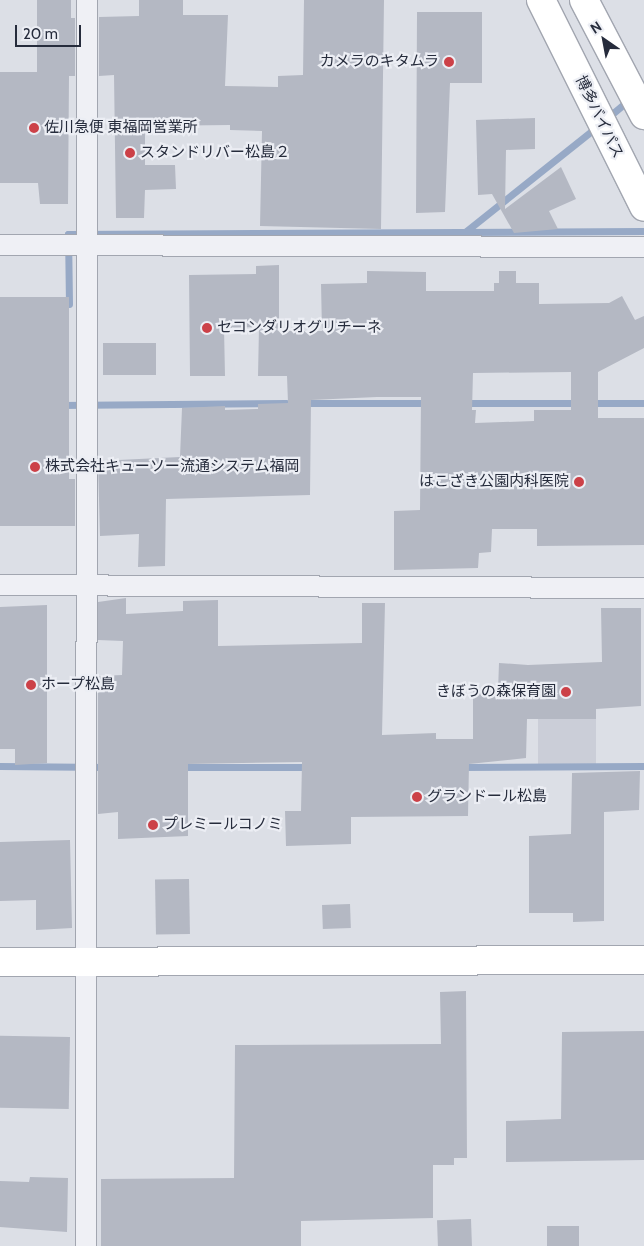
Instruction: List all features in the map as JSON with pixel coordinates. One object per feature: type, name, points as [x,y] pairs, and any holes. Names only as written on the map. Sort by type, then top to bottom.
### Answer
[{"type":"main road","name":"博多バイパス","points":[[541,0],[644,207]]},
{"type":"main road","points":[[584,0],[644,115]]},
{"type":"main road","points":[[0,962],[644,960]]},
{"type":"street","points":[[86,1246],[85,245],[87,0]]},
{"type":"street","points":[[0,245],[644,247]]},
{"type":"street","points":[[0,585],[85,587],[644,588]]},
{"type":"shaded area","points":[[538,719],[596,719],[596,765],[538,765]]},
{"type":"building","name":"佐川急便 東福岡営業所","points":[[37,0],[71,0],[71,18],[75,18],[75,76],[69,76],[68,204],[40,204],[38,183],[0,183],[0,72],[37,72]]},
{"type":"building","points":[[139,0],[183,0],[183,15],[228,15],[225,86],[278,87],[278,76],[303,75],[304,0],[384,0],[381,229],[260,226],[262,131],[230,130],[230,125],[145,126],[145,165],[175,165],[176,189],[145,190],[144,218],[116,218],[114,75],[99,76],[99,17],[139,16]]},
{"type":"building","name":"カメラのキタムラ","points":[[417,12],[482,12],[482,83],[450,83],[445,212],[416,213]]},
{"type":"building","points":[[535,118],[535,149],[506,150],[505,209],[561,167],[576,199],[549,211],[558,229],[514,233],[492,194],[478,195],[476,120]]},
{"type":"building","points":[[279,265],[279,331],[322,331],[321,284],[367,283],[367,271],[426,272],[426,291],[494,291],[494,283],[499,283],[499,271],[516,271],[516,283],[539,283],[539,304],[609,303],[622,296],[635,320],[644,316],[644,348],[598,372],[598,418],[644,418],[644,545],[537,546],[537,529],[492,529],[491,552],[479,553],[478,568],[394,570],[394,511],[420,510],[421,397],[377,397],[311,400],[310,495],[166,499],[165,566],[138,567],[139,534],[100,536],[98,461],[180,457],[182,408],[225,406],[225,410],[258,409],[258,404],[288,403],[287,376],[258,376],[259,327],[224,328],[225,376],[190,376],[189,275],[256,274],[256,266]],"holes":[[[571,372],[571,410],[534,410],[534,421],[475,423],[476,410],[472,410],[473,373]]]},
{"type":"building","points":[[0,297],[69,297],[69,479],[75,479],[75,526],[0,526]]},
{"type":"building","points":[[103,343],[156,343],[156,375],[103,375]]},
{"type":"building","points":[[126,598],[126,614],[183,611],[183,601],[218,600],[218,646],[362,643],[362,603],[385,603],[382,735],[436,733],[436,739],[473,739],[473,690],[498,691],[499,663],[528,665],[602,662],[601,608],[641,608],[641,706],[596,709],[596,719],[527,719],[526,758],[469,764],[468,816],[351,817],[351,844],[286,846],[285,811],[301,811],[302,762],[188,764],[188,836],[118,839],[118,812],[98,814],[98,676],[122,675],[123,641],[98,640],[98,602]]},
{"type":"building","name":"ホープ松島","points":[[47,605],[47,763],[15,765],[15,749],[0,749],[0,607]]},
{"type":"building","points":[[640,771],[639,810],[604,812],[604,921],[573,922],[573,913],[529,913],[529,836],[571,834],[572,773]]},
{"type":"building","points":[[70,840],[72,928],[36,930],[36,900],[0,901],[0,842]]},
{"type":"building","points":[[189,879],[190,934],[156,935],[155,880]]},
{"type":"building","points":[[350,904],[351,928],[323,929],[322,905]]},
{"type":"building","points":[[466,991],[467,1158],[454,1158],[454,1165],[433,1165],[433,1218],[301,1221],[301,1246],[101,1246],[101,1179],[234,1178],[235,1045],[441,1044],[440,992]]},
{"type":"building","points":[[644,1031],[644,1160],[506,1162],[506,1121],[561,1119],[562,1032]]},
{"type":"building","points":[[0,1036],[70,1037],[69,1109],[0,1108]]},
{"type":"building","points":[[30,1177],[68,1178],[67,1232],[0,1227],[0,1181],[29,1182]]},
{"type":"building","points":[[471,1219],[472,1246],[438,1246],[437,1220]]},
{"type":"building","points":[[547,1226],[579,1226],[579,1246],[547,1246]]},
{"type":"waterway","points":[[606,119],[629,100]]},
{"type":"waterway","points":[[465,232],[598,126]]},
{"type":"waterway","points":[[69,304],[68,234],[644,231]]},
{"type":"waterway","points":[[59,405],[286,403]]},
{"type":"waterway","points":[[302,403],[429,403]]},
{"type":"waterway","points":[[464,403],[579,403]]},
{"type":"waterway","points":[[589,403],[644,403]]},
{"type":"waterway","points":[[0,766],[106,767]]},
{"type":"waterway","points":[[459,767],[644,766]]},
{"type":"waterway","points":[[179,767],[311,767]]},
{"type":"place","name":"カメラのキタムラ","points":[[449,62]]},
{"type":"place","name":"佐川急便 東福岡営業所","points":[[34,128]]},
{"type":"place","name":"スタンドリバー松島２","points":[[130,153]]},
{"type":"place","name":"セコンダリオグリチーネ","points":[[207,328]]},
{"type":"place","name":"株式会社キューソー流通システム福岡","points":[[35,467]]},
{"type":"place","name":"はこざき公園内科医院","points":[[579,482]]},
{"type":"place","name":"ホープ松島","points":[[31,685]]},
{"type":"place","name":"きぼうの森保育園","points":[[566,692]]},
{"type":"place","name":"グランドール松島","points":[[417,797]]},
{"type":"place","name":"プレミールコノミ","points":[[153,825]]}]
